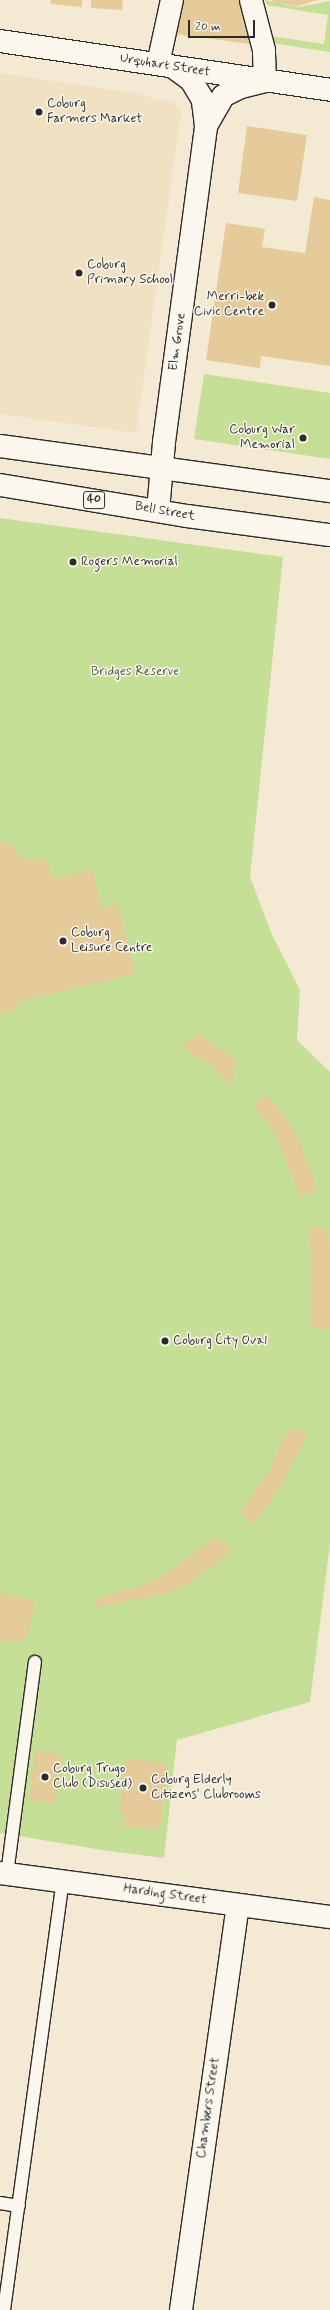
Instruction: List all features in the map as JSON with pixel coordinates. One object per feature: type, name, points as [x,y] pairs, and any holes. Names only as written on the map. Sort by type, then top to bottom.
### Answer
[{"type":"main road","points":[[165,66],[172,0]]},
{"type":"main road","points":[[251,0],[264,50],[265,81]]},
{"type":"main road","name":"Urquhart Street","points":[[0,41],[330,90]]},
{"type":"main road","name":"Elm Grove","points":[[158,511],[162,467],[206,126],[203,100],[191,80],[165,66]]},
{"type":"main road","name":"Elm Grove","points":[[206,126],[223,96],[241,87],[265,81]]},
{"type":"main road","points":[[0,446],[330,491]]},
{"type":"main road","name":"Bell Street","points":[[0,485],[158,511],[330,535]]},
{"type":"main road","name":"Harding Street","points":[[4,1873],[330,1917]]},
{"type":"main road","name":"Chambers Street","points":[[181,2310],[238,1905]]},
{"type":"lane","points":[[4,1873],[35,1662]]},
{"type":"lane","points":[[4,2310],[63,1881]]},
{"type":"lane","points":[[0,2203],[19,2206]]},
{"type":"shaded area","name":"Coburg Primary School","points":[[0,73],[133,93],[173,103],[181,113],[136,433],[0,414]]},
{"type":"green space","points":[[265,0],[299,7],[330,1],[330,52],[272,43],[270,36],[324,44],[328,15],[267,5]]},
{"type":"green space","points":[[204,374],[330,393],[330,459],[194,439]]},
{"type":"green space","name":"Coburg City Oval","points":[[0,518],[283,557],[250,877],[272,935],[300,990],[297,1040],[330,1072],[330,1544],[310,1702],[177,1740],[164,1858],[108,1851],[0,1833]]},
{"type":"building","points":[[51,0],[82,0],[82,7],[51,4]]},
{"type":"building","points":[[91,0],[123,0],[122,10],[91,8]]},
{"type":"building","points":[[181,0],[240,0],[250,44],[175,34]]},
{"type":"building","points":[[272,0],[318,0],[298,6],[273,2]]},
{"type":"building","points":[[247,126],[307,135],[297,201],[238,193]]},
{"type":"building","name":"Merri-bek Civic Centre","points":[[314,197],[330,200],[330,366],[261,356],[260,368],[206,360],[226,223],[265,229],[262,247],[305,253]]},
{"type":"building","name":"Coburg Leisure Centre","points":[[0,842],[10,843],[20,858],[48,861],[52,879],[92,869],[102,908],[118,904],[135,974],[17,1002],[19,1009],[0,1014]]},
{"type":"building","points":[[198,1034],[236,1060],[232,1086],[209,1064],[181,1046]]},
{"type":"building","points":[[267,1095],[292,1126],[301,1144],[318,1191],[300,1196],[282,1149],[272,1130],[254,1106]]},
{"type":"building","points":[[326,1227],[330,1252],[330,1329],[312,1328],[312,1257],[308,1229]]},
{"type":"building","points":[[290,1427],[308,1434],[282,1484],[255,1524],[240,1512],[268,1472]]},
{"type":"building","points":[[216,1537],[231,1549],[210,1569],[172,1592],[95,1608],[98,1599],[146,1584],[173,1569]]},
{"type":"building","points":[[0,1593],[35,1601],[27,1636],[21,1642],[0,1641]]},
{"type":"building","name":"Coburg Trugo Club (Disused)","points":[[35,1751],[62,1754],[55,1803],[29,1800]]},
{"type":"building","name":"Coburg Elderly Citizens' Clubrooms","points":[[125,1759],[167,1763],[160,1829],[124,1826],[125,1814],[120,1813]]},
{"type":"place","name":"Coburg Farmers Market","points":[[39,112]]},
{"type":"place","name":"Coburg Primary School","points":[[79,273]]},
{"type":"place","name":"Merri-bek Civic Centre","points":[[272,305]]},
{"type":"place","name":"Coburg War Memorial","points":[[303,438]]},
{"type":"place","name":"Rogers Memorial","points":[[73,562]]},
{"type":"place","name":"Coburg Leisure Centre","points":[[63,941]]},
{"type":"place","name":"Coburg City Oval","points":[[165,1341]]},
{"type":"place","name":"Coburg Trugo Club (Disused)","points":[[45,1777]]},
{"type":"place","name":"Coburg Elderly Citizens' Clubrooms","points":[[143,1788]]},
{"type":"park label","name":"Bridges Reserve","points":[[135,672]]}]
